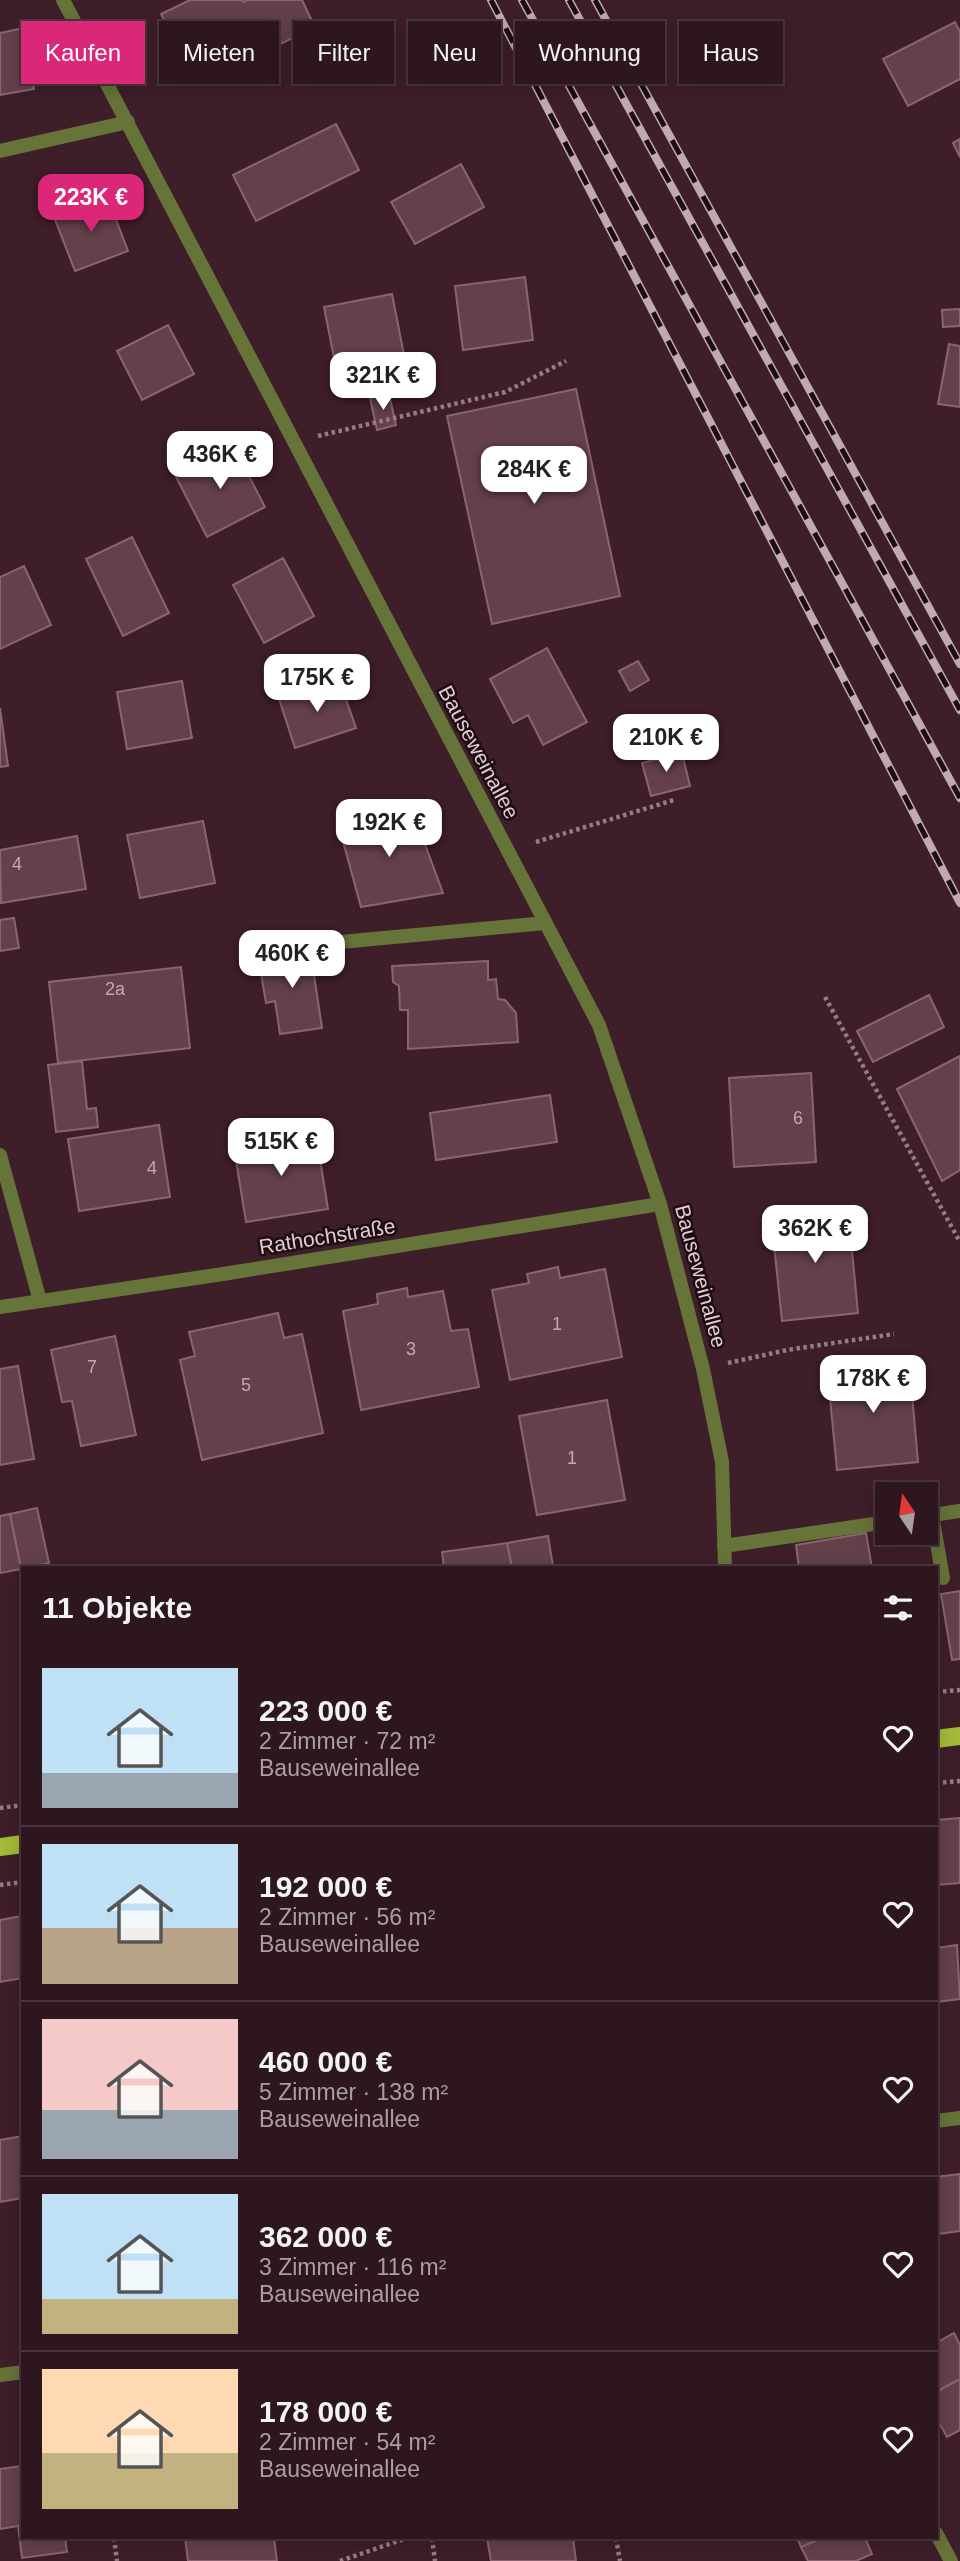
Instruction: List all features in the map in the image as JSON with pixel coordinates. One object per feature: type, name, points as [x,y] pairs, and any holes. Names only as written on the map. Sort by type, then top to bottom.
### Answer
[{"type":"main road","points":[[938,1739],[960,1736]]},
{"type":"main road","points":[[0,1847],[21,1844]]},
{"type":"street","name":"Bauseweinallee","points":[[63,0],[599,1025],[660,1204],[703,1369],[722,1462],[725,1566]]},
{"type":"street","points":[[0,151],[128,122]]},
{"type":"street","points":[[330,943],[545,923]]},
{"type":"street","points":[[0,1155],[40,1301]]},
{"type":"street","name":"Rathochstraße","points":[[0,1307],[660,1204]]},
{"type":"street","points":[[938,1515],[960,1511]]},
{"type":"street","points":[[724,1546],[875,1524]]},
{"type":"street","points":[[936,1545],[943,1578]]},
{"type":"street","points":[[938,2121],[960,2118]]},
{"type":"street","points":[[0,2375],[21,2372]]},
{"type":"street","points":[[938,2537],[951,2561]]},
{"type":"path","points":[[293,442],[505,392],[566,361]]},
{"type":"path","points":[[536,842],[674,800]]},
{"type":"path","points":[[825,997],[960,1242]]},
{"type":"path","points":[[703,1369],[787,1350],[894,1334]]},
{"type":"path","points":[[938,1692],[960,1690]]},
{"type":"path","points":[[938,1783],[960,1780]]},
{"type":"path","points":[[0,1808],[21,1805]]},
{"type":"path","points":[[0,1885],[21,1882]]},
{"type":"path","points":[[114,2539],[117,2561]]},
{"type":"path","points":[[340,2561],[404,2539]]},
{"type":"path","points":[[432,2539],[435,2561]]},
{"type":"path","points":[[616,2539],[620,2561]]},
{"type":"building","points":[[190,0],[302,0],[312,21],[293,21],[293,38],[279,45],[279,21],[164,21],[161,14]]},
{"type":"building","points":[[955,22],[960,32],[960,79],[908,106],[883,59]]},
{"type":"building","points":[[21,29],[21,84],[33,84],[34,89],[0,95],[0,33]]},
{"type":"building","points":[[336,124],[359,170],[256,221],[233,175]]},
{"type":"building","points":[[960,139],[960,157],[953,143]]},
{"type":"building","points":[[461,164],[484,207],[415,244],[391,202]]},
{"type":"building","points":[[107,196],[128,251],[75,271],[54,217]]},
{"type":"building","points":[[525,277],[533,340],[463,350],[455,286]]},
{"type":"building","points":[[392,294],[405,360],[337,373],[324,307]]},
{"type":"building","points":[[960,309],[960,326],[943,327],[942,310]]},
{"type":"building","points":[[168,325],[194,374],[142,400],[117,351]]},
{"type":"building","points":[[949,344],[960,346],[960,407],[938,404]]},
{"type":"building","points":[[576,389],[620,596],[492,624],[447,416]]},
{"type":"building","points":[[389,394],[396,425],[377,430],[370,398]]},
{"type":"building","points":[[233,445],[265,507],[207,537],[175,475]]},
{"type":"building","points":[[132,537],[169,613],[123,636],[86,559]]},
{"type":"building","points":[[283,558],[314,616],[264,643],[233,585]]},
{"type":"building","points":[[24,566],[51,625],[0,649],[0,577]]},
{"type":"building","points":[[547,648],[587,722],[543,745],[528,715],[513,723],[490,679]]},
{"type":"building","points":[[638,661],[649,680],[630,691],[619,671]]},
{"type":"building","points":[[339,679],[356,728],[295,748],[279,699]]},
{"type":"building","points":[[182,681],[192,738],[127,749],[117,692]]},
{"type":"building","points":[[0,708],[8,766],[0,767]]},
{"type":"building","points":[[682,753],[690,786],[651,796],[642,763]]},
{"type":"building","points":[[413,812],[443,893],[361,907],[338,823]]},
{"type":"building","points":[[203,821],[215,883],[140,898],[127,835]]},
{"type":"building","points":[[77,836],[86,889],[1,903],[0,850]]},
{"type":"building","points":[[14,918],[19,948],[0,951],[0,920]]},
{"type":"building","points":[[310,948],[322,1028],[280,1034],[275,1001],[266,1003],[258,956]]},
{"type":"building","points":[[488,961],[488,980],[496,979],[498,999],[505,1000],[516,1013],[518,1042],[408,1049],[408,1010],[400,1010],[399,986],[393,982],[392,966]]},
{"type":"building","points":[[181,967],[190,1048],[58,1063],[49,982]]},
{"type":"building","points":[[929,995],[944,1027],[873,1062],[857,1031]]},
{"type":"building","points":[[960,1056],[960,1170],[942,1181],[897,1089]]},
{"type":"building","points":[[82,1061],[87,1109],[96,1108],[98,1127],[56,1132],[48,1065]]},
{"type":"building","points":[[811,1073],[816,1162],[734,1167],[729,1078]]},
{"type":"building","points":[[550,1095],[557,1142],[436,1160],[430,1113]]},
{"type":"building","points":[[159,1125],[170,1197],[79,1211],[68,1139]]},
{"type":"building","points":[[316,1134],[328,1209],[246,1222],[234,1148]]},
{"type":"building","points":[[848,1209],[858,1313],[782,1321],[771,1216]]},
{"type":"building","points":[[558,1267],[560,1278],[605,1269],[622,1357],[510,1380],[492,1290],[529,1283],[527,1274]]},
{"type":"building","points":[[407,1288],[408,1297],[443,1291],[451,1331],[468,1329],[479,1387],[361,1410],[343,1311],[378,1304],[377,1294]]},
{"type":"building","points":[[278,1313],[284,1338],[302,1334],[323,1433],[202,1460],[180,1360],[195,1356],[189,1332]]},
{"type":"building","points":[[115,1336],[136,1435],[81,1446],[72,1401],[62,1402],[51,1350]]},
{"type":"building","points":[[909,1360],[918,1462],[837,1470],[827,1368]]},
{"type":"building","points":[[18,1366],[34,1459],[0,1465],[0,1369]]},
{"type":"building","points":[[607,1400],[625,1500],[537,1515],[519,1416]]},
{"type":"building","points":[[37,1508],[49,1563],[21,1566],[21,1569],[10,1514]]},
{"type":"building","points":[[10,1514],[21,1569],[0,1573],[0,1516]]},
{"type":"building","points":[[866,1533],[872,1566],[799,1566],[796,1545]]},
{"type":"building","points":[[548,1536],[553,1566],[512,1566],[507,1543]]},
{"type":"building","points":[[507,1543],[512,1566],[444,1566],[442,1552]]},
{"type":"building","points":[[960,1591],[960,1659],[952,1660],[941,1594]]},
{"type":"building","points":[[960,1818],[960,1883],[938,1885],[938,1820]]},
{"type":"building","points":[[21,1916],[21,1978],[0,1982],[0,1920]]},
{"type":"building","points":[[957,1945],[960,1999],[938,2002],[938,1948]]},
{"type":"building","points":[[21,2136],[21,2198],[0,2202],[0,2140]]},
{"type":"building","points":[[960,2174],[960,2231],[938,2234],[938,2177]]},
{"type":"building","points":[[954,2333],[960,2345],[960,2379],[938,2391],[938,2342]]},
{"type":"building","points":[[960,2379],[960,2430],[947,2437],[938,2421],[938,2391]]},
{"type":"building","points":[[21,2466],[21,2539],[65,2539],[67,2552],[22,2558],[18,2526],[0,2529],[0,2469]]},
{"type":"building","points":[[185,2539],[274,2539],[277,2561],[188,2561]]},
{"type":"building","points":[[487,2539],[573,2539],[576,2561],[491,2561]]},
{"type":"building","points":[[797,2539],[820,2539],[801,2547]]},
{"type":"building","points":[[820,2539],[865,2539],[872,2554],[856,2561],[808,2561],[801,2547]]},
{"type":"railway","points":[[491,0],[960,903]]},
{"type":"railway","points":[[522,0],[960,798]]},
{"type":"railway","points":[[569,0],[960,710]]},
{"type":"railway","points":[[595,0],[960,664]]}]
